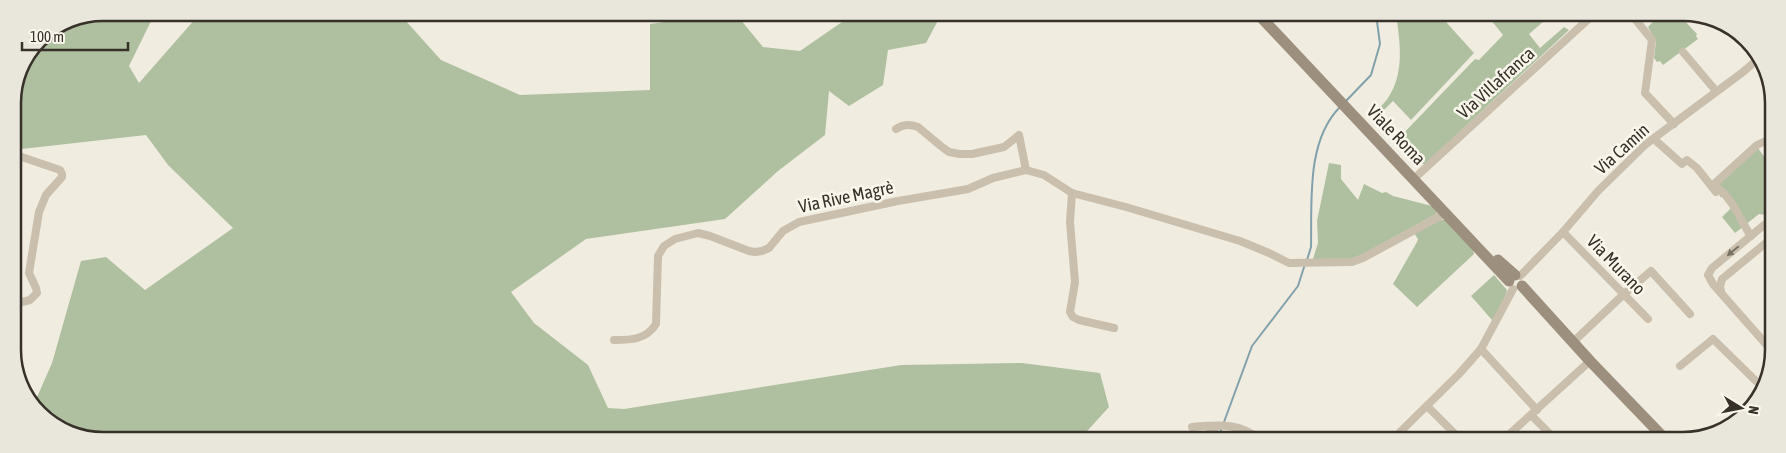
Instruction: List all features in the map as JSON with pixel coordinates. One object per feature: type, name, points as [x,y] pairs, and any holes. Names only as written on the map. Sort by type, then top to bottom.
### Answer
[{"type":"main road","name":"Viale Roma","points":[[1265,21],[1308,62]]},
{"type":"main road","name":"Viale Roma","points":[[1274,21],[1323,79],[1417,176],[1448,211],[1505,267],[1516,282],[1658,431]]},
{"type":"street","name":"Via Villafranca","points":[[1417,176],[1586,21]]},
{"type":"street","points":[[1637,21],[1652,40],[1645,92],[1674,124]]},
{"type":"street","points":[[1683,52],[1716,91]]},
{"type":"street","name":"Via Camin","points":[[1400,432],[1459,374],[1481,349],[1516,282],[1563,232],[1598,190],[1646,144],[1754,63]]},
{"type":"street","points":[[896,129],[902,125],[913,125],[949,152],[960,154],[1004,147],[1019,135],[1026,170],[1044,175],[1072,193],[1208,231],[1247,244],[1289,263],[1352,262],[1363,258],[1448,211]]},
{"type":"street","points":[[1654,139],[1682,164],[1687,160],[1714,189],[1719,190],[1728,198],[1751,236]]},
{"type":"street","points":[[1714,189],[1757,146],[1765,142]]},
{"type":"street","points":[[21,157],[60,170],[62,177],[46,194],[39,212],[30,273],[37,293],[30,300],[21,302]]},
{"type":"street","name":"Via Rive Magrè","points":[[614,340],[635,340],[643,337],[656,324],[658,256],[664,246],[675,238],[698,233],[756,252],[770,248],[783,231],[799,222],[898,201],[968,189],[993,178],[1026,170]]},
{"type":"street","points":[[1072,193],[1070,222],[1075,282],[1070,312],[1073,317],[1079,320],[1114,328]]},
{"type":"street","points":[[1765,225],[1712,268],[1708,275],[1711,281],[1765,343]]},
{"type":"street","name":"Via Murano","points":[[1563,232],[1648,319]]},
{"type":"street","points":[[1711,281],[1720,282],[1765,244]]},
{"type":"street","points":[[1573,342],[1651,271],[1690,314]]},
{"type":"street","points":[[1720,282],[1721,291]]},
{"type":"street","points":[[1680,366],[1713,339],[1758,382]]},
{"type":"street","points":[[1481,349],[1549,432]]},
{"type":"street","points":[[1512,432],[1590,360]]},
{"type":"street","points":[[1427,406],[1453,432]]},
{"type":"street","points":[[1209,432],[1218,425]]},
{"type":"street","points":[[1192,426],[1236,426],[1249,432]]},
{"type":"green space","points":[[151,21],[129,66],[139,83],[193,21],[406,21],[441,60],[520,95],[650,90],[650,24],[670,21],[742,21],[763,47],[800,51],[843,21],[938,21],[926,43],[888,50],[883,85],[849,106],[829,91],[825,135],[778,171],[725,219],[586,239],[511,292],[534,323],[588,365],[608,408],[624,409],[901,365],[1022,363],[1100,373],[1109,407],[1086,432],[103,432],[72,426],[53,415],[37,398],[52,363],[81,261],[106,257],[145,290],[233,228],[168,165],[146,135],[21,149],[21,98],[24,82],[27,72],[45,45],[72,27],[87,23]]},
{"type":"green space","points":[[1397,21],[1447,21],[1446,22],[1474,53],[1411,120],[1393,101],[1376,118],[1371,115],[1388,98],[1397,78],[1400,57]]},
{"type":"green space","points":[[1492,21],[1544,21],[1529,34],[1540,48],[1564,27],[1569,30],[1425,164],[1420,164],[1398,139],[1475,59],[1479,60],[1503,35]]},
{"type":"green space","points":[[1654,21],[1685,21],[1697,34],[1698,39],[1663,65],[1654,58],[1656,42],[1648,27]]},
{"type":"green space","points":[[1757,147],[1765,158],[1765,215],[1759,214],[1745,225],[1716,185]]},
{"type":"green space","points":[[1329,163],[1341,165],[1341,179],[1358,200],[1364,184],[1382,193],[1386,192],[1393,196],[1432,206],[1437,212],[1354,259],[1312,262],[1318,243],[1317,221]]},
{"type":"green space","points":[[1719,192],[1730,204],[1743,227],[1735,233],[1722,217],[1731,208],[1720,197]]},
{"type":"green space","points":[[1439,220],[1445,220],[1473,250],[1474,254],[1417,307],[1393,284],[1417,242],[1418,239],[1414,233]]},
{"type":"green space","points":[[1494,275],[1507,290],[1502,305],[1492,320],[1471,296]]},
{"type":"waterway","points":[[1345,102],[1371,75],[1380,44],[1377,21]]},
{"type":"waterway","points":[[1307,260],[1311,247],[1313,173],[1316,154],[1321,137],[1329,121],[1340,107]]},
{"type":"waterway","points":[[1224,422],[1252,346],[1298,286],[1305,264]]},
{"type":"waterway","points":[[1220,432],[1222,427]]}]
